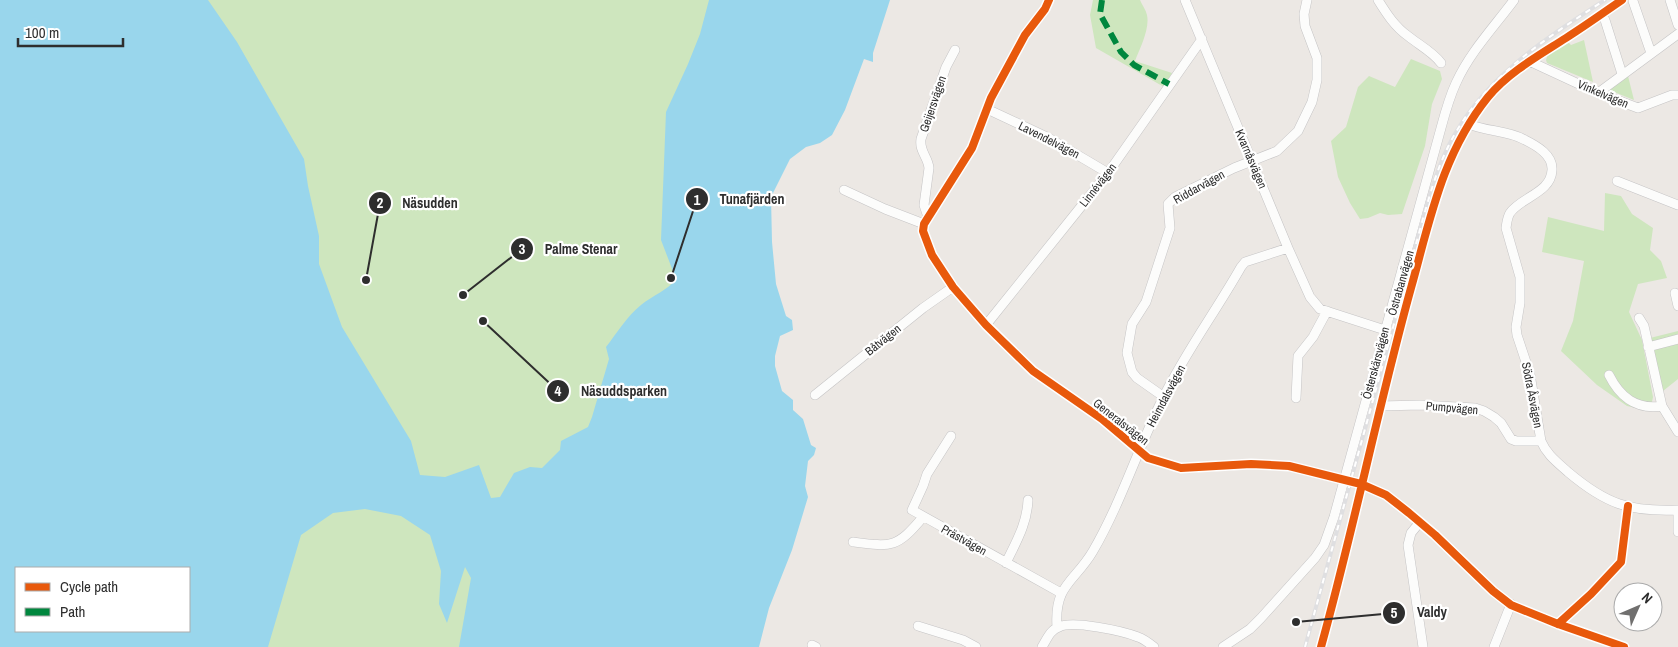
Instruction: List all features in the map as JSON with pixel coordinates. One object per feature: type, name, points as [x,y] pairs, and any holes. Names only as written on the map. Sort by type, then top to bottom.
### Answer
[{"type":"street","points":[[844,190],[885,209],[926,220],[972,148],[987,109],[1025,35],[1045,10],[1049,0]]},
{"type":"street","name":"Kvarnåsvägen","points":[[1185,0],[1310,297],[1317,306],[1327,312],[1385,330]]},
{"type":"street","name":"Riddarvägen","points":[[1164,397],[1137,378],[1132,372],[1127,353],[1132,324],[1146,302],[1170,228],[1168,204],[1175,197],[1269,155],[1287,143],[1302,125],[1312,102],[1317,80],[1317,58],[1305,26],[1304,14],[1307,0]]},
{"type":"street","points":[[1378,0],[1397,27],[1441,63]]},
{"type":"street","name":"Österskärsvägen","points":[[1223,647],[1250,630],[1315,558],[1324,545],[1344,479],[1440,128],[1456,84],[1482,41],[1514,0]]},
{"type":"street","name":"Östrabanvägen","points":[[1321,647],[1338,586],[1380,406],[1438,194],[1450,159],[1469,124],[1502,83],[1529,61],[1622,0]]},
{"type":"street","points":[[1670,0],[1678,25]]},
{"type":"street","points":[[1633,1],[1651,53]]},
{"type":"street","points":[[1605,20],[1622,74]]},
{"type":"street","points":[[1598,93],[1678,34]]},
{"type":"street","name":"Linnévägen","points":[[986,325],[1108,173],[1202,39]]},
{"type":"street","name":"Geijersvägen","points":[[926,220],[924,205],[929,168],[920,146],[921,139],[946,67],[955,50]]},
{"type":"street","name":"Vinkelvägen","points":[[1529,61],[1598,93],[1638,108],[1672,95],[1678,95]]},
{"type":"street","name":"Lavendelvägen","points":[[987,109],[1047,137],[1108,173]]},
{"type":"street","name":"Södra Åsvägen","points":[[1469,124],[1511,134],[1525,140],[1545,153],[1552,163],[1552,172],[1548,182],[1512,210],[1507,220],[1510,241],[1520,277],[1517,335],[1530,374],[1541,441],[1548,454],[1554,460],[1601,497],[1632,508],[1659,511],[1678,510],[1678,532]]},
{"type":"street","points":[[1617,181],[1678,206]]},
{"type":"street","name":"Generalsvägen","points":[[926,220],[925,237],[932,255],[953,287],[986,325],[1033,371],[1102,419],[1148,458],[1181,468],[1265,464],[1290,466],[1361,484],[1386,496],[1420,522],[1493,591],[1511,604],[1558,624],[1624,647]]},
{"type":"street","name":"Heimdalsvägen","points":[[1057,627],[1056,615],[1061,593],[1093,552],[1164,397],[1245,262],[1288,248]]},
{"type":"street","name":"Båtvägen","points":[[815,396],[918,312],[953,287]]},
{"type":"street","points":[[1675,293],[1678,306]]},
{"type":"street","points":[[1296,398],[1298,356],[1313,338],[1327,312]]},
{"type":"street","points":[[1640,318],[1644,326],[1662,406],[1678,432]]},
{"type":"street","points":[[1648,347],[1678,339]]},
{"type":"street","points":[[1609,375],[1621,393],[1636,404],[1650,407],[1662,406]]},
{"type":"street","name":"Pumpvägen","points":[[1380,406],[1421,405],[1484,410],[1501,423],[1512,439],[1516,441],[1541,441]]},
{"type":"street","points":[[854,542],[882,546],[896,543],[910,533],[923,517],[912,510],[924,486],[927,474],[951,436]]},
{"type":"street","points":[[1006,563],[1024,527],[1028,500]]},
{"type":"street","name":"Prästvägen","points":[[923,517],[1061,593]]},
{"type":"street","points":[[1420,522],[1411,533],[1408,545],[1424,647]]},
{"type":"street","points":[[1494,647],[1511,604]]},
{"type":"street","points":[[1042,647],[1050,633],[1057,627],[1066,624],[1088,626],[1138,637],[1154,647]]},
{"type":"street","points":[[918,626],[963,640],[976,647]]},
{"type":"green space","points":[[0,0],[794,0],[614,647],[75,647],[190,632],[189,567]]},
{"type":"green space","points":[[1093,0],[1140,0],[1148,20],[1144,38],[1135,61],[1172,73],[1164,87],[1096,48],[1090,15]]},
{"type":"green space","points":[[1584,40],[1593,82],[1547,63],[1548,54],[1568,42],[1571,45]]},
{"type":"green space","points":[[1411,59],[1440,71],[1442,79],[1432,104],[1425,146],[1402,214],[1388,215],[1380,213],[1360,219],[1338,177],[1331,141],[1346,127],[1358,87],[1369,76],[1395,87]]},
{"type":"green space","points":[[1628,76],[1634,100],[1609,90]]},
{"type":"green space","points":[[1605,193],[1621,196],[1632,214],[1653,228],[1650,250],[1661,261],[1667,278],[1638,284],[1629,312],[1642,340],[1653,397],[1650,411],[1627,406],[1597,385],[1561,351],[1573,321],[1584,261],[1542,252],[1548,217],[1604,231]]},
{"type":"green space","points":[[1678,331],[1678,379],[1663,391],[1650,338]]},
{"type":"water","points":[[0,0],[208,0],[237,42],[304,159],[319,236],[319,264],[342,327],[411,441],[420,475],[445,477],[479,465],[491,498],[500,497],[514,473],[530,467],[542,468],[560,450],[561,441],[588,427],[609,359],[606,347],[636,309],[668,287],[676,279],[661,240],[666,112],[700,34],[709,0],[890,0],[873,53],[873,62],[864,59],[845,110],[832,135],[820,143],[806,147],[790,159],[771,197],[772,242],[776,284],[786,316],[792,320],[793,330],[780,336],[775,356],[775,366],[782,391],[793,400],[793,410],[803,419],[811,445],[816,448],[814,455],[808,461],[805,486],[808,497],[792,550],[769,608],[759,647],[459,647],[471,578],[465,567],[447,623],[439,604],[441,571],[430,535],[401,516],[365,509],[333,513],[301,535],[268,647],[0,647]]},
{"type":"railway","points":[[1305,647],[1424,215],[1435,179],[1450,143],[1464,120],[1498,79],[1538,45],[1605,0]]},
{"type":"marked path","points":[[1102,0],[1100,14],[1121,52],[1134,65],[1169,84]]},
{"type":"cycle path","points":[[1049,0],[1045,9],[1025,35],[991,98],[972,148],[924,224],[923,231],[932,255],[953,287],[986,325],[1033,371],[1102,419],[1148,458],[1181,468],[1251,464],[1289,466],[1361,484],[1386,495],[1409,513],[1435,535],[1493,591],[1511,605],[1624,647]]},
{"type":"cycle path","points":[[1321,647],[1399,333],[1425,237],[1439,188],[1459,141],[1488,97],[1505,80],[1524,65],[1622,0]]},
{"type":"cycle path","points":[[1558,624],[1591,594],[1621,562],[1628,506]]},
{"type":"place","name":"Tunafjärden","points":[[671,278]]},
{"type":"place","name":"Näsudden","points":[[366,280]]},
{"type":"place","name":"Palme Stenar","points":[[463,295]]},
{"type":"place","name":"Näsuddsparken","points":[[483,321]]},
{"type":"place","name":"Valdy","points":[[1296,622]]}]
